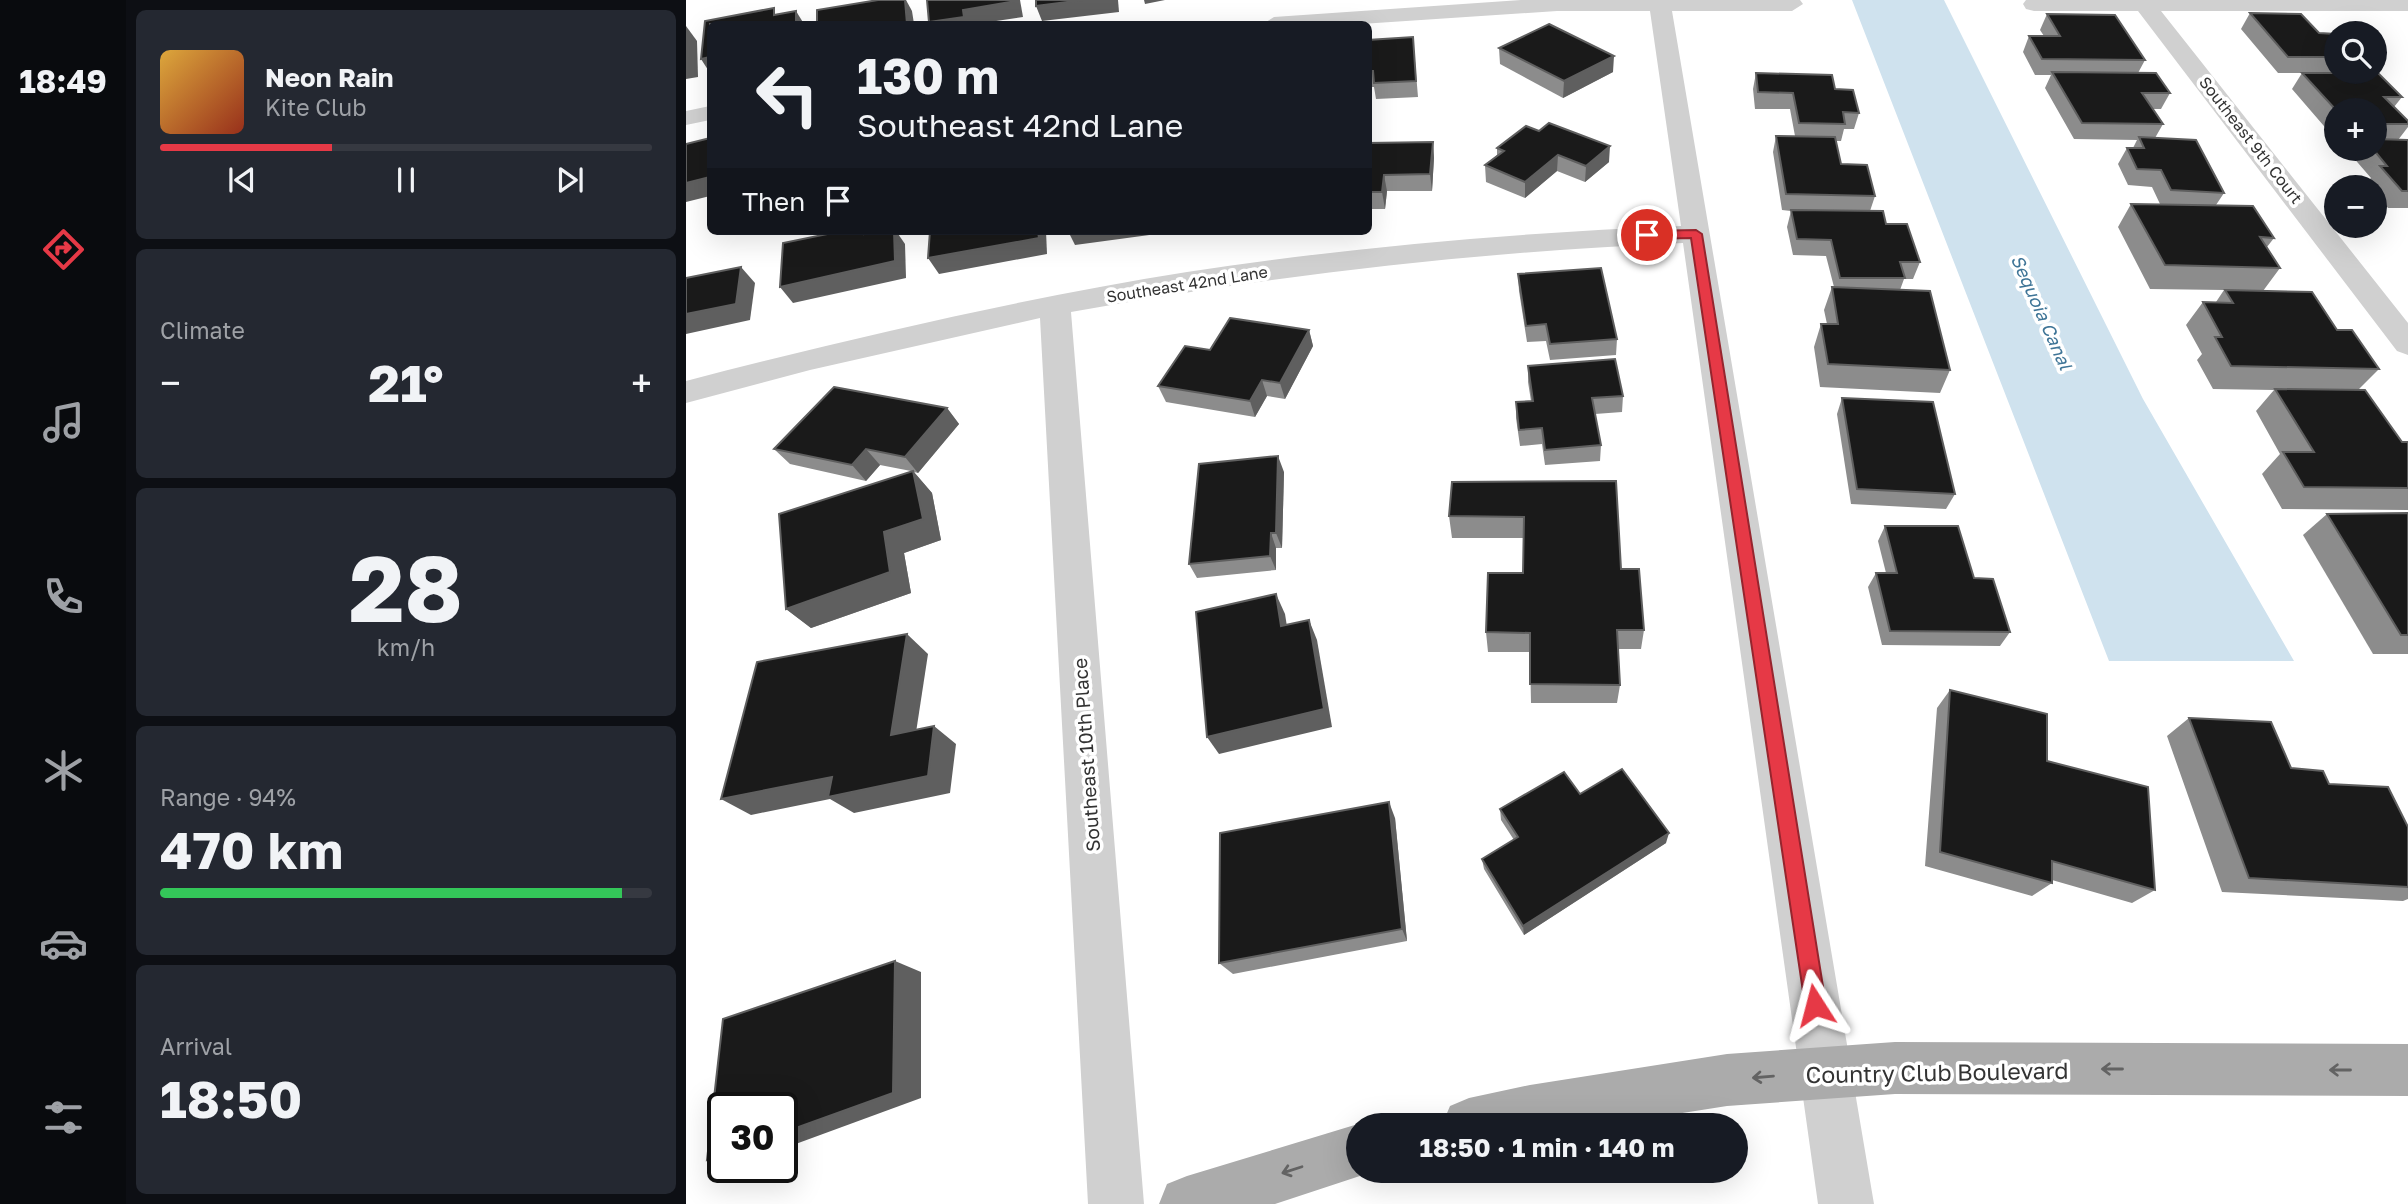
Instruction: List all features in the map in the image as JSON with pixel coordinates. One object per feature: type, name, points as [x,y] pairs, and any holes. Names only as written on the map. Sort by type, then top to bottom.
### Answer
[{"type":"main road","name":"Country Club Boulevard","points":[[1521,1113],[1714,1082],[1895,1068],[2408,1070]]},
{"type":"main road","points":[[1186,1204],[1346,1156]]},
{"type":"street","points":[[1314,21],[1489,8],[1660,2],[1792,4]]},
{"type":"street","points":[[1660,2],[1846,1204]]},
{"type":"street","points":[[2034,4],[2408,4]]},
{"type":"street","name":"Southeast 9th Court","points":[[2144,4],[2408,344]]},
{"type":"street","points":[[686,118],[707,114]]},
{"type":"street","name":"Southeast 42nd Lane","points":[[686,392],[884,343],[1055,307],[1268,271],[1408,252],[1574,236],[1696,234]]},
{"type":"street","name":"Southeast 10th Place","points":[[1055,307],[1116,1204]]},
{"type":"water","name":"Sequoia Canal","points":[[1852,0],[1944,0],[2143,399],[2294,661],[2109,661]]},
{"type":"building","points":[[878,0],[905,0],[907,21],[817,21],[817,10]]},
{"type":"building","points":[[927,0],[1016,0],[963,10],[964,17],[929,21]]},
{"type":"building","points":[[1036,0],[1083,0],[1036,6]]},
{"type":"building","points":[[774,8],[774,15],[796,11],[796,21],[707,21],[707,58],[701,59],[705,21]]},
{"type":"building","points":[[2250,13],[2301,14],[2319,33],[2324,33],[2324,57],[2288,57]]},
{"type":"building","points":[[2047,14],[2115,15],[2145,60],[2042,59],[2029,36],[2060,36]]},
{"type":"building","points":[[1549,24],[1614,56],[1564,81],[1499,48]]},
{"type":"building","points":[[1413,37],[1416,81],[1374,83],[1372,40]]},
{"type":"building","points":[[2052,72],[2156,73],[2170,93],[2142,93],[2163,124],[2082,123]]},
{"type":"building","points":[[1756,73],[1832,75],[1835,89],[1853,90],[1859,113],[1843,112],[1845,124],[1799,123],[1793,93],[1758,92]]},
{"type":"building","points":[[2302,73],[2324,73],[2324,84],[2387,82],[2402,97],[2385,98],[2325,98]]},
{"type":"building","points":[[2387,100],[2408,121],[2408,124],[2387,124]]},
{"type":"building","points":[[1549,123],[1610,146],[1586,166],[1558,155],[1525,182],[1485,165],[1504,151],[1497,148],[1526,126],[1539,131]]},
{"type":"building","points":[[1776,136],[1835,137],[1841,164],[1867,165],[1875,196],[1786,194]]},
{"type":"building","points":[[2139,137],[2196,140],[2224,193],[2171,190],[2161,170],[2137,169],[2127,148],[2144,148]]},
{"type":"building","points":[[707,139],[707,178],[686,183],[686,144]]},
{"type":"building","points":[[2387,139],[2408,140],[2408,191],[2402,191],[2380,166],[2387,166],[2383,161],[2387,161]]},
{"type":"building","points":[[1433,142],[1430,174],[1384,175],[1382,192],[1372,192],[1372,143]]},
{"type":"building","points":[[2131,204],[2253,206],[2274,238],[2260,237],[2280,268],[2165,265]]},
{"type":"building","points":[[1791,210],[1883,211],[1886,224],[1907,224],[1920,262],[1900,262],[1905,278],[1840,278],[1831,240],[1797,239]]},
{"type":"building","points":[[822,235],[894,235],[895,261],[780,287],[783,243]]},
{"type":"building","points":[[930,235],[1039,235],[1039,238],[928,258]]},
{"type":"building","points":[[741,267],[736,304],[686,314],[686,278]]},
{"type":"building","points":[[1601,268],[1617,339],[1550,344],[1546,324],[1526,326],[1518,274]]},
{"type":"building","points":[[1832,287],[1930,291],[1950,370],[1828,364],[1821,324],[1838,324]]},
{"type":"building","points":[[2225,290],[2312,292],[2337,330],[2352,330],[2379,369],[2231,366],[2215,337],[2222,337],[2203,302],[2233,303]]},
{"type":"building","points":[[1230,318],[1309,330],[1280,383],[1262,380],[1250,401],[1158,386],[1185,346],[1210,350]]},
{"type":"building","points":[[1615,359],[1623,396],[1592,398],[1601,445],[1545,450],[1542,428],[1519,430],[1516,402],[1533,401],[1528,366]]},
{"type":"building","points":[[834,387],[947,408],[905,457],[866,449],[852,465],[774,449]]},
{"type":"building","points":[[2275,389],[2365,390],[2402,442],[2408,442],[2408,488],[2304,487],[2283,452],[2314,452]]},
{"type":"building","points":[[1842,398],[1933,402],[1955,494],[1857,489]]},
{"type":"building","points":[[1278,456],[1276,533],[1271,533],[1270,556],[1189,564],[1199,464]]},
{"type":"building","points":[[913,471],[923,519],[884,532],[890,572],[786,609],[779,514]]},
{"type":"building","points":[[1616,481],[1621,569],[1639,569],[1644,630],[1617,630],[1620,685],[1530,684],[1530,633],[1486,632],[1488,573],[1523,573],[1524,517],[1449,516],[1452,482]]},
{"type":"building","points":[[2408,513],[2408,635],[2401,635],[2327,514]]},
{"type":"building","points":[[1885,526],[1958,526],[1974,578],[1993,579],[2010,632],[1890,631],[1876,573],[1897,573]]},
{"type":"building","points":[[1276,594],[1281,626],[1309,620],[1324,709],[1207,737],[1196,612]]},
{"type":"building","points":[[907,634],[891,735],[934,726],[928,776],[828,797],[832,777],[721,799],[757,662]]},
{"type":"building","points":[[1950,690],[2047,714],[2047,761],[2148,787],[2155,890],[2052,861],[2052,883],[1940,852]]},
{"type":"building","points":[[2189,718],[2271,722],[2291,768],[2323,771],[2329,784],[2388,787],[2408,827],[2408,887],[2249,878]]},
{"type":"building","points":[[1622,769],[1669,833],[1523,926],[1482,859],[1518,837],[1500,809],[1564,772],[1580,794]]},
{"type":"building","points":[[1389,802],[1402,929],[1219,963],[1220,833]]},
{"type":"building","points":[[895,961],[893,1093],[798,1127],[798,1092],[715,1092],[723,1019]]},
{"type":"route","points":[[1647,235],[1696,234],[1815,1005]]}]
